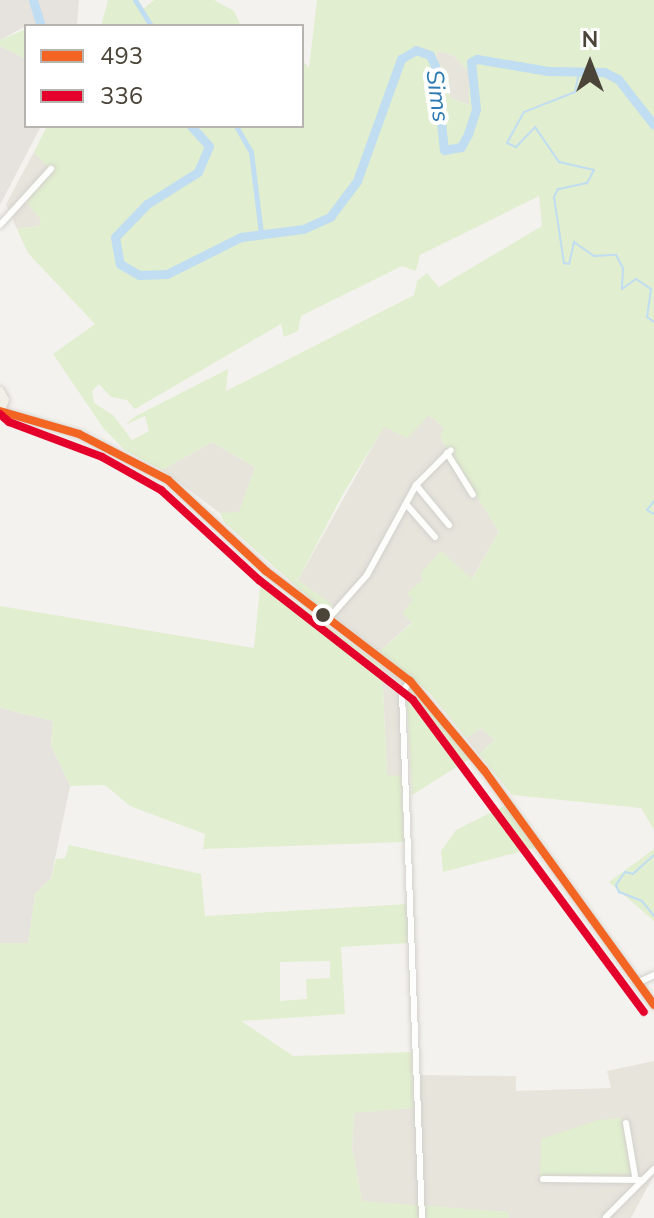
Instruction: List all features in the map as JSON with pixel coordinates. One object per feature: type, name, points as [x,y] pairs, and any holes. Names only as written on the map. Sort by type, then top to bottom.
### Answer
[{"type":"main road","points":[[0,391],[5,400],[0,411]]},
{"type":"street","points":[[0,225],[51,169]]},
{"type":"street","points":[[5,400],[13,411]]},
{"type":"street","points":[[0,411],[13,411],[107,446],[168,480],[266,571],[410,681],[474,756],[654,1005]]},
{"type":"street","points":[[328,619],[367,575],[416,485],[449,452],[473,495]]},
{"type":"street","points":[[416,485],[449,525]]},
{"type":"street","points":[[406,504],[435,537]]},
{"type":"street","points":[[410,681],[402,693],[422,1218]]},
{"type":"street","points":[[637,983],[654,975]]},
{"type":"street","points":[[626,1123],[635,1176]]},
{"type":"street","points":[[606,1217],[654,1169]]},
{"type":"street","points":[[543,1179],[635,1176],[643,1180]]},
{"type":"shaded area","points":[[0,0],[79,0],[77,24],[24,24],[24,27],[0,40]]},
{"type":"shaded area","points":[[0,46],[24,58],[24,128],[40,128],[0,205]]},
{"type":"shaded area","points":[[437,51],[453,55],[469,72],[470,105],[450,98],[448,73],[436,61]]},
{"type":"shaded area","points":[[34,152],[54,172],[39,226],[17,229],[6,204]]},
{"type":"shaded area","points":[[429,415],[445,429],[440,437],[499,532],[471,580],[442,552],[413,599],[412,622],[379,652],[329,613],[333,607],[298,580],[384,426]]},
{"type":"shaded area","points":[[212,442],[255,467],[239,513],[220,513],[162,470]]},
{"type":"shaded area","points":[[382,666],[405,682],[402,776],[387,776]]},
{"type":"shaded area","points":[[0,708],[53,721],[51,745],[70,786],[51,878],[35,894],[28,943],[0,943]]},
{"type":"shaded area","points":[[481,728],[495,740],[479,754],[466,738]]},
{"type":"shaded area","points":[[60,786],[64,795],[55,847],[45,854],[16,856],[17,834],[4,809]]},
{"type":"shaded area","points":[[654,1061],[654,1175],[631,1218],[509,1218],[508,1212],[362,1202],[352,1147],[354,1112],[413,1108],[413,1075],[516,1076],[516,1091],[611,1088],[607,1071]]},
{"type":"green space","points":[[108,0],[138,0],[143,9],[154,0],[214,0],[234,11],[240,24],[102,24]]},
{"type":"green space","points":[[317,0],[654,0],[654,830],[641,808],[512,795],[479,754],[495,740],[481,728],[466,738],[429,692],[379,652],[412,623],[402,613],[413,600],[407,593],[423,580],[421,573],[441,551],[472,579],[499,532],[440,437],[444,428],[429,415],[407,438],[384,427],[343,494],[298,580],[334,606],[323,610],[224,522],[220,513],[239,512],[255,467],[212,442],[162,470],[126,451],[104,429],[53,354],[95,324],[28,253],[17,229],[39,226],[41,220],[26,201],[53,172],[34,152],[46,128],[304,128],[304,62],[309,68]],"holes":[[[437,51],[453,55],[469,72],[469,105],[450,98],[448,73],[436,61]],[[539,196],[542,226],[439,287],[427,273],[417,281],[414,295],[226,391],[228,369],[136,416],[125,425],[145,416],[149,431],[132,440],[113,415],[94,403],[92,391],[99,384],[111,397],[127,400],[135,409],[281,324],[284,337],[298,331],[301,316],[402,266],[416,271],[420,255]]]},
{"type":"green space","points":[[24,30],[24,58],[0,46],[0,40]]},
{"type":"green space","points":[[261,577],[382,666],[387,775],[402,776],[404,842],[203,849],[205,834],[130,806],[105,785],[70,786],[51,745],[53,721],[0,708],[0,606],[254,648]]},
{"type":"green space","points":[[406,688],[414,688],[471,758],[412,795]]},
{"type":"green space","points":[[506,805],[538,847],[443,872],[441,851],[456,830]]},
{"type":"green space","points":[[69,845],[201,874],[205,916],[408,904],[409,943],[341,947],[345,1014],[241,1021],[293,1056],[412,1052],[413,1108],[354,1113],[352,1147],[362,1201],[508,1212],[509,1218],[0,1218],[0,943],[28,943],[35,894],[51,878],[56,859],[65,858]],"holes":[[[330,961],[330,978],[306,979],[307,999],[280,1001],[280,962]]]},
{"type":"green space","points":[[654,849],[654,921],[609,882]]},
{"type":"green space","points":[[621,1118],[632,1174],[540,1176],[541,1139],[598,1120]]},
{"type":"waterway","name":"Sims","points":[[33,0],[40,24]]},
{"type":"waterway","name":"Sims","points":[[135,0],[150,24]]},
{"type":"waterway","name":"Sims","points":[[193,128],[209,146],[198,172],[147,204],[115,237],[120,264],[139,275],[167,274],[241,237],[303,229],[330,217],[357,181],[401,59],[416,50],[430,55],[435,66],[444,150],[461,147],[468,134],[476,109],[471,62],[477,59],[548,71],[604,72],[618,79],[654,125]]},
{"type":"waterway","points":[[579,72],[575,92],[524,112],[507,143],[516,147],[535,127],[559,162],[594,170],[587,183],[558,189],[554,197],[564,263],[569,264],[574,242],[594,256],[616,255],[623,268],[622,289],[636,279],[651,289],[647,317],[654,322]]},
{"type":"waterway","name":"Sims","points":[[237,128],[251,152],[261,233]]},
{"type":"waterway","points":[[654,501],[647,510],[654,514]]},
{"type":"waterway","points":[[654,855],[633,874],[625,872],[616,885],[619,892],[642,901],[654,916]]},
{"type":"transit line","name":"493","points":[[0,411],[79,434],[168,480],[266,571],[410,681],[484,770],[654,1005]]},
{"type":"transit line","name":"336","points":[[0,414],[9,422],[102,457],[161,490],[259,580],[413,700],[644,1012]]}]
